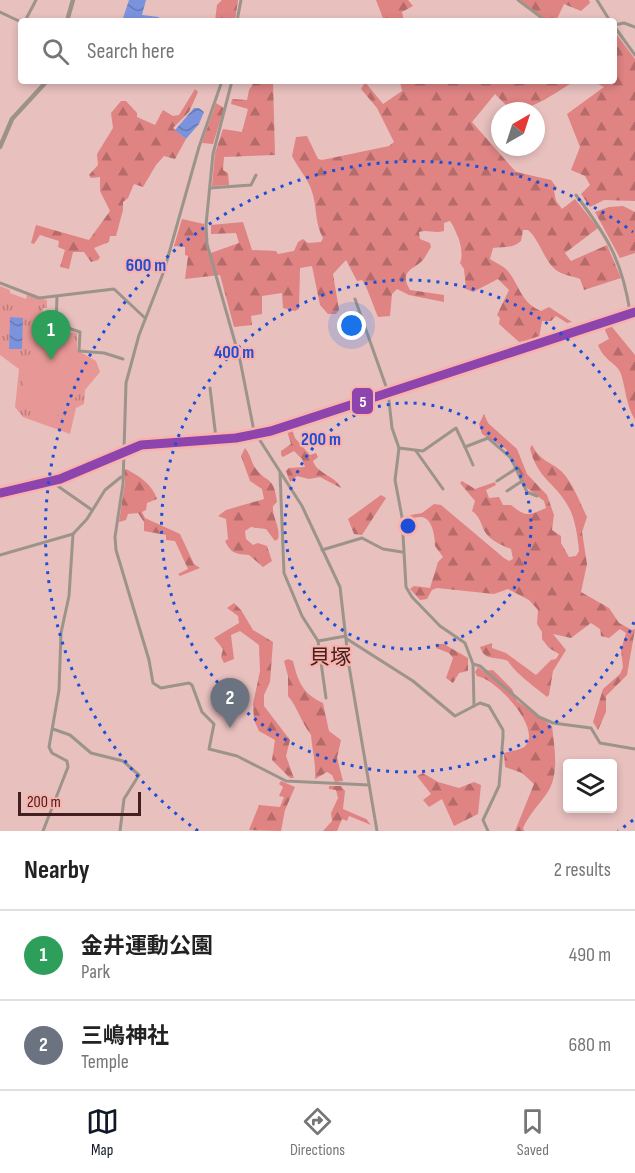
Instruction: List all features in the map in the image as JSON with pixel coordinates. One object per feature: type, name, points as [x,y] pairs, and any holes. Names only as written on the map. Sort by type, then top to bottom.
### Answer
[{"type":"highway","points":[[0,493],[52,482],[124,451],[164,442],[216,440],[256,435],[632,313]]},
{"type":"street","points":[[27,18],[36,0]]},
{"type":"street","points":[[68,18],[73,0]]},
{"type":"street","points":[[237,18],[240,0]]},
{"type":"street","points":[[518,0],[542,18]]},
{"type":"street","points":[[597,0],[607,18]]},
{"type":"street","points":[[0,12],[18,21]]},
{"type":"street","points":[[617,25],[624,23],[635,27]]},
{"type":"street","points":[[617,30],[635,55]]},
{"type":"street","points":[[0,147],[12,119],[44,84]]},
{"type":"street","points":[[221,84],[199,147],[164,270],[145,318],[126,383],[121,477],[123,484],[115,525],[116,550],[154,685],[161,688],[189,683],[192,685],[202,712],[214,724],[209,749],[237,756],[286,782],[369,785]]},
{"type":"street","points":[[231,84],[213,154],[206,237],[240,360],[256,435],[302,506],[340,587],[377,831]]},
{"type":"street","points":[[210,188],[251,185],[256,175]]},
{"type":"street","points":[[576,195],[612,246],[632,313]]},
{"type":"street","points":[[0,283],[39,298],[114,290],[145,318]]},
{"type":"street","points":[[57,296],[56,324],[80,332],[79,351],[104,353],[123,359]]},
{"type":"street","points":[[355,299],[388,392],[392,428],[399,448],[396,480],[402,517],[402,552],[406,587],[412,597],[440,626],[465,643],[473,664],[474,706]]},
{"type":"street","points":[[210,388],[216,440]]},
{"type":"street","points":[[399,448],[423,451],[456,428],[473,465]]},
{"type":"street","points":[[465,447],[488,438],[511,458],[527,492],[537,496]]},
{"type":"street","points":[[416,451],[443,489]]},
{"type":"street","points":[[497,481],[517,468]]},
{"type":"street","points":[[281,472],[284,573],[302,616],[318,641],[326,698]]},
{"type":"street","points":[[42,831],[68,767],[67,761],[49,751],[59,690],[61,633],[69,596],[73,534],[105,490],[121,477]]},
{"type":"street","points":[[507,491],[522,481]]},
{"type":"street","points":[[52,482],[92,510]]},
{"type":"street","points":[[0,555],[73,534]]},
{"type":"street","points":[[322,550],[362,538],[383,549],[402,552]]},
{"type":"street","points":[[318,641],[346,637],[413,681],[452,715],[480,703],[489,706],[503,730],[499,786],[483,820],[488,831]]},
{"type":"street","points":[[473,664],[480,666],[539,717],[553,723],[591,728],[600,743],[635,749]]},
{"type":"street","points":[[53,729],[70,735],[91,753],[123,761],[139,775],[124,799],[120,831]]},
{"type":"green space","points":[[222,0],[238,0],[235,18],[215,18],[217,5]]},
{"type":"green space","points":[[376,0],[408,0],[413,6],[402,12],[403,18],[383,18]]},
{"type":"green space","points":[[520,0],[589,0],[590,3],[581,11],[564,4],[557,18],[544,18]]},
{"type":"green space","points":[[617,35],[635,59],[635,201],[604,200],[590,207],[581,194],[590,185],[585,176],[571,170],[580,147],[567,114],[604,87],[598,84],[617,84]]},
{"type":"green space","points":[[253,84],[273,84],[275,155],[224,157],[223,170],[228,173],[229,185],[212,186],[215,153],[223,129],[242,132],[248,109],[231,104],[232,99],[247,100]]},
{"type":"green space","points":[[364,84],[367,84],[383,104],[402,91],[401,84],[570,84],[541,102],[503,102],[495,94],[472,122],[491,144],[491,156],[502,156],[516,172],[551,180],[557,188],[554,191],[556,201],[562,209],[575,199],[598,228],[565,253],[571,261],[607,245],[621,278],[584,290],[580,279],[561,273],[551,265],[528,230],[523,230],[521,241],[518,244],[493,248],[490,259],[507,270],[529,303],[541,311],[549,307],[572,322],[567,323],[556,316],[551,321],[542,321],[539,338],[519,342],[499,324],[500,318],[497,315],[509,290],[498,279],[473,292],[466,289],[464,269],[460,263],[461,247],[450,221],[444,223],[444,231],[419,232],[420,239],[430,243],[431,247],[423,260],[406,274],[410,290],[444,295],[444,302],[409,295],[397,289],[392,294],[390,316],[378,317],[365,284],[362,280],[357,281],[346,260],[333,274],[339,310],[336,314],[328,314],[320,305],[312,266],[300,268],[299,309],[295,311],[283,308],[282,293],[262,296],[262,314],[251,316],[252,325],[234,327],[220,275],[185,279],[188,256],[185,255],[185,247],[174,246],[182,219],[204,224],[208,254],[239,243],[236,233],[211,234],[211,225],[243,222],[252,250],[276,251],[278,254],[294,251],[298,242],[303,239],[308,243],[321,242],[323,238],[311,189],[292,156],[296,137],[307,136],[318,159],[322,160],[389,146],[394,142],[377,108],[361,89]]},
{"type":"green space","points":[[195,89],[198,92],[189,112],[173,128],[186,139],[175,159],[164,156],[143,187],[134,184],[128,198],[123,202],[116,236],[110,236],[109,242],[94,248],[100,257],[98,260],[91,262],[84,252],[73,252],[69,269],[60,267],[65,250],[58,247],[59,241],[40,235],[34,244],[31,243],[36,225],[89,240],[110,211],[100,191],[100,177],[91,178],[89,175],[98,165],[97,154],[113,128],[111,113],[121,101],[126,101],[137,113],[137,117],[155,125],[163,110],[173,116],[179,115]]},
{"type":"green space","points":[[216,103],[224,108],[213,144],[202,143]]},
{"type":"green space","points":[[623,206],[635,212],[635,253],[620,258],[595,212],[609,207]]},
{"type":"green space","points":[[0,286],[26,299],[27,295],[47,300],[47,308],[43,308],[41,329],[77,333],[77,350],[96,361],[100,372],[85,390],[84,404],[76,408],[70,434],[23,417],[15,407],[19,369],[0,355]]},
{"type":"green space","points":[[606,327],[612,327],[635,355],[635,420],[621,374],[598,345],[609,339]]},
{"type":"green space","points":[[44,340],[93,365],[94,371],[63,416],[48,412],[36,405],[23,386],[22,374],[25,362],[32,350]]},
{"type":"green space","points":[[484,414],[488,423],[517,449],[527,474],[547,495],[554,515],[552,530],[561,536],[561,543],[569,557],[576,556],[579,551],[573,516],[563,498],[537,467],[530,448],[532,445],[539,456],[568,479],[587,517],[582,532],[587,564],[581,592],[609,608],[619,623],[632,630],[635,629],[627,675],[606,696],[606,712],[598,730],[593,722],[603,689],[620,674],[623,667],[621,650],[626,633],[620,629],[609,638],[601,636],[600,629],[591,623],[571,638],[553,634],[566,650],[553,671],[547,697],[520,675],[508,661],[488,657],[480,647],[492,643],[492,648],[506,653],[536,675],[551,660],[556,659],[559,654],[549,648],[542,639],[542,632],[537,624],[538,610],[529,600],[508,589],[494,594],[437,588],[432,590],[427,599],[420,600],[410,589],[414,586],[430,588],[438,562],[443,557],[435,546],[433,530],[428,520],[420,517],[406,519],[411,515],[422,513],[434,504],[441,505],[504,558],[509,561],[513,559],[511,549],[493,540],[485,532],[479,518],[472,511],[475,501],[460,483],[462,481],[475,489],[495,482],[496,485],[486,490],[489,498],[499,497],[503,505],[511,505],[520,512],[531,514],[546,508],[544,501],[527,488],[506,449],[482,434],[479,424]]},
{"type":"green space","points":[[292,429],[295,438],[310,455],[316,453],[318,457],[313,461],[315,465],[341,488],[320,477],[309,479],[297,476],[290,482],[286,471],[289,468],[305,467],[302,459],[294,451],[283,457],[281,455],[281,451],[291,444],[287,431]]},
{"type":"green space","points":[[245,448],[258,472],[271,483],[276,493],[277,502],[273,510],[278,539],[275,541],[266,529],[251,527],[245,531],[246,539],[253,545],[258,543],[267,546],[272,561],[263,567],[249,555],[238,554],[230,549],[225,541],[228,539],[226,519],[218,516],[226,510],[264,499],[262,489],[250,481],[241,456]]},
{"type":"green space","points":[[126,469],[148,485],[157,499],[147,503],[146,510],[142,512],[145,518],[180,534],[194,564],[200,568],[180,576],[178,574],[188,569],[175,541],[166,540],[166,535],[144,531],[144,522],[138,513],[128,514],[126,520],[119,522],[125,483],[124,470]]},
{"type":"green space","points":[[381,495],[386,498],[362,535],[354,534],[348,519]]},
{"type":"green space","points":[[234,603],[253,630],[273,642],[270,682],[264,695],[264,706],[290,740],[286,756],[294,778],[290,778],[272,760],[275,740],[259,731],[254,720],[253,704],[260,671],[259,645],[240,631],[231,635],[234,659],[224,663],[221,657],[223,649],[214,638],[239,623],[238,616],[227,608]]},
{"type":"green space","points":[[437,644],[444,644],[468,658],[468,671],[459,673],[453,683],[446,678],[453,658],[449,653],[436,648]]},
{"type":"green space","points":[[288,659],[293,661],[299,681],[306,691],[323,703],[329,731],[341,740],[337,758],[343,781],[335,782],[332,775],[327,772],[315,779],[311,735],[288,696],[288,676],[284,661]]},
{"type":"green space","points":[[478,667],[483,671],[493,670],[512,689],[517,701],[552,726],[555,757],[553,781],[526,822],[524,831],[515,831],[534,784],[522,773],[505,767],[504,753],[526,745],[529,737],[527,727],[522,716],[505,694],[485,679],[477,676],[475,672]]},
{"type":"green space","points":[[423,773],[438,782],[459,788],[474,782],[481,785],[478,814],[454,826],[442,799],[429,807],[423,800],[431,794],[417,776]]},
{"type":"green space","points":[[281,781],[295,787],[285,810],[281,831],[249,830],[259,805],[280,807],[284,797],[279,796],[283,787],[279,784]]},
{"type":"green space","points":[[329,786],[341,786],[345,791],[343,809],[366,819],[371,825],[349,816],[347,821],[342,819],[337,831],[323,831],[332,821],[331,813],[338,798],[336,790],[329,789]]},
{"type":"water","points":[[129,0],[146,0],[142,15],[159,17],[159,18],[123,18]]},
{"type":"water","points":[[194,108],[199,108],[204,112],[199,124],[186,139],[175,130]]},
{"type":"water","points":[[10,317],[23,318],[22,349],[9,349]]},
{"type":"transit line","name":"5","points":[[0,493],[60,479],[141,445],[236,438],[271,431],[635,312]]},
{"type":"place","name":"金井運動公園","points":[[51,360]]},
{"type":"place","name":"三嶋神社","points":[[230,728]]},
{"type":"district","name":"貝塚","points":[[330,657]]}]
